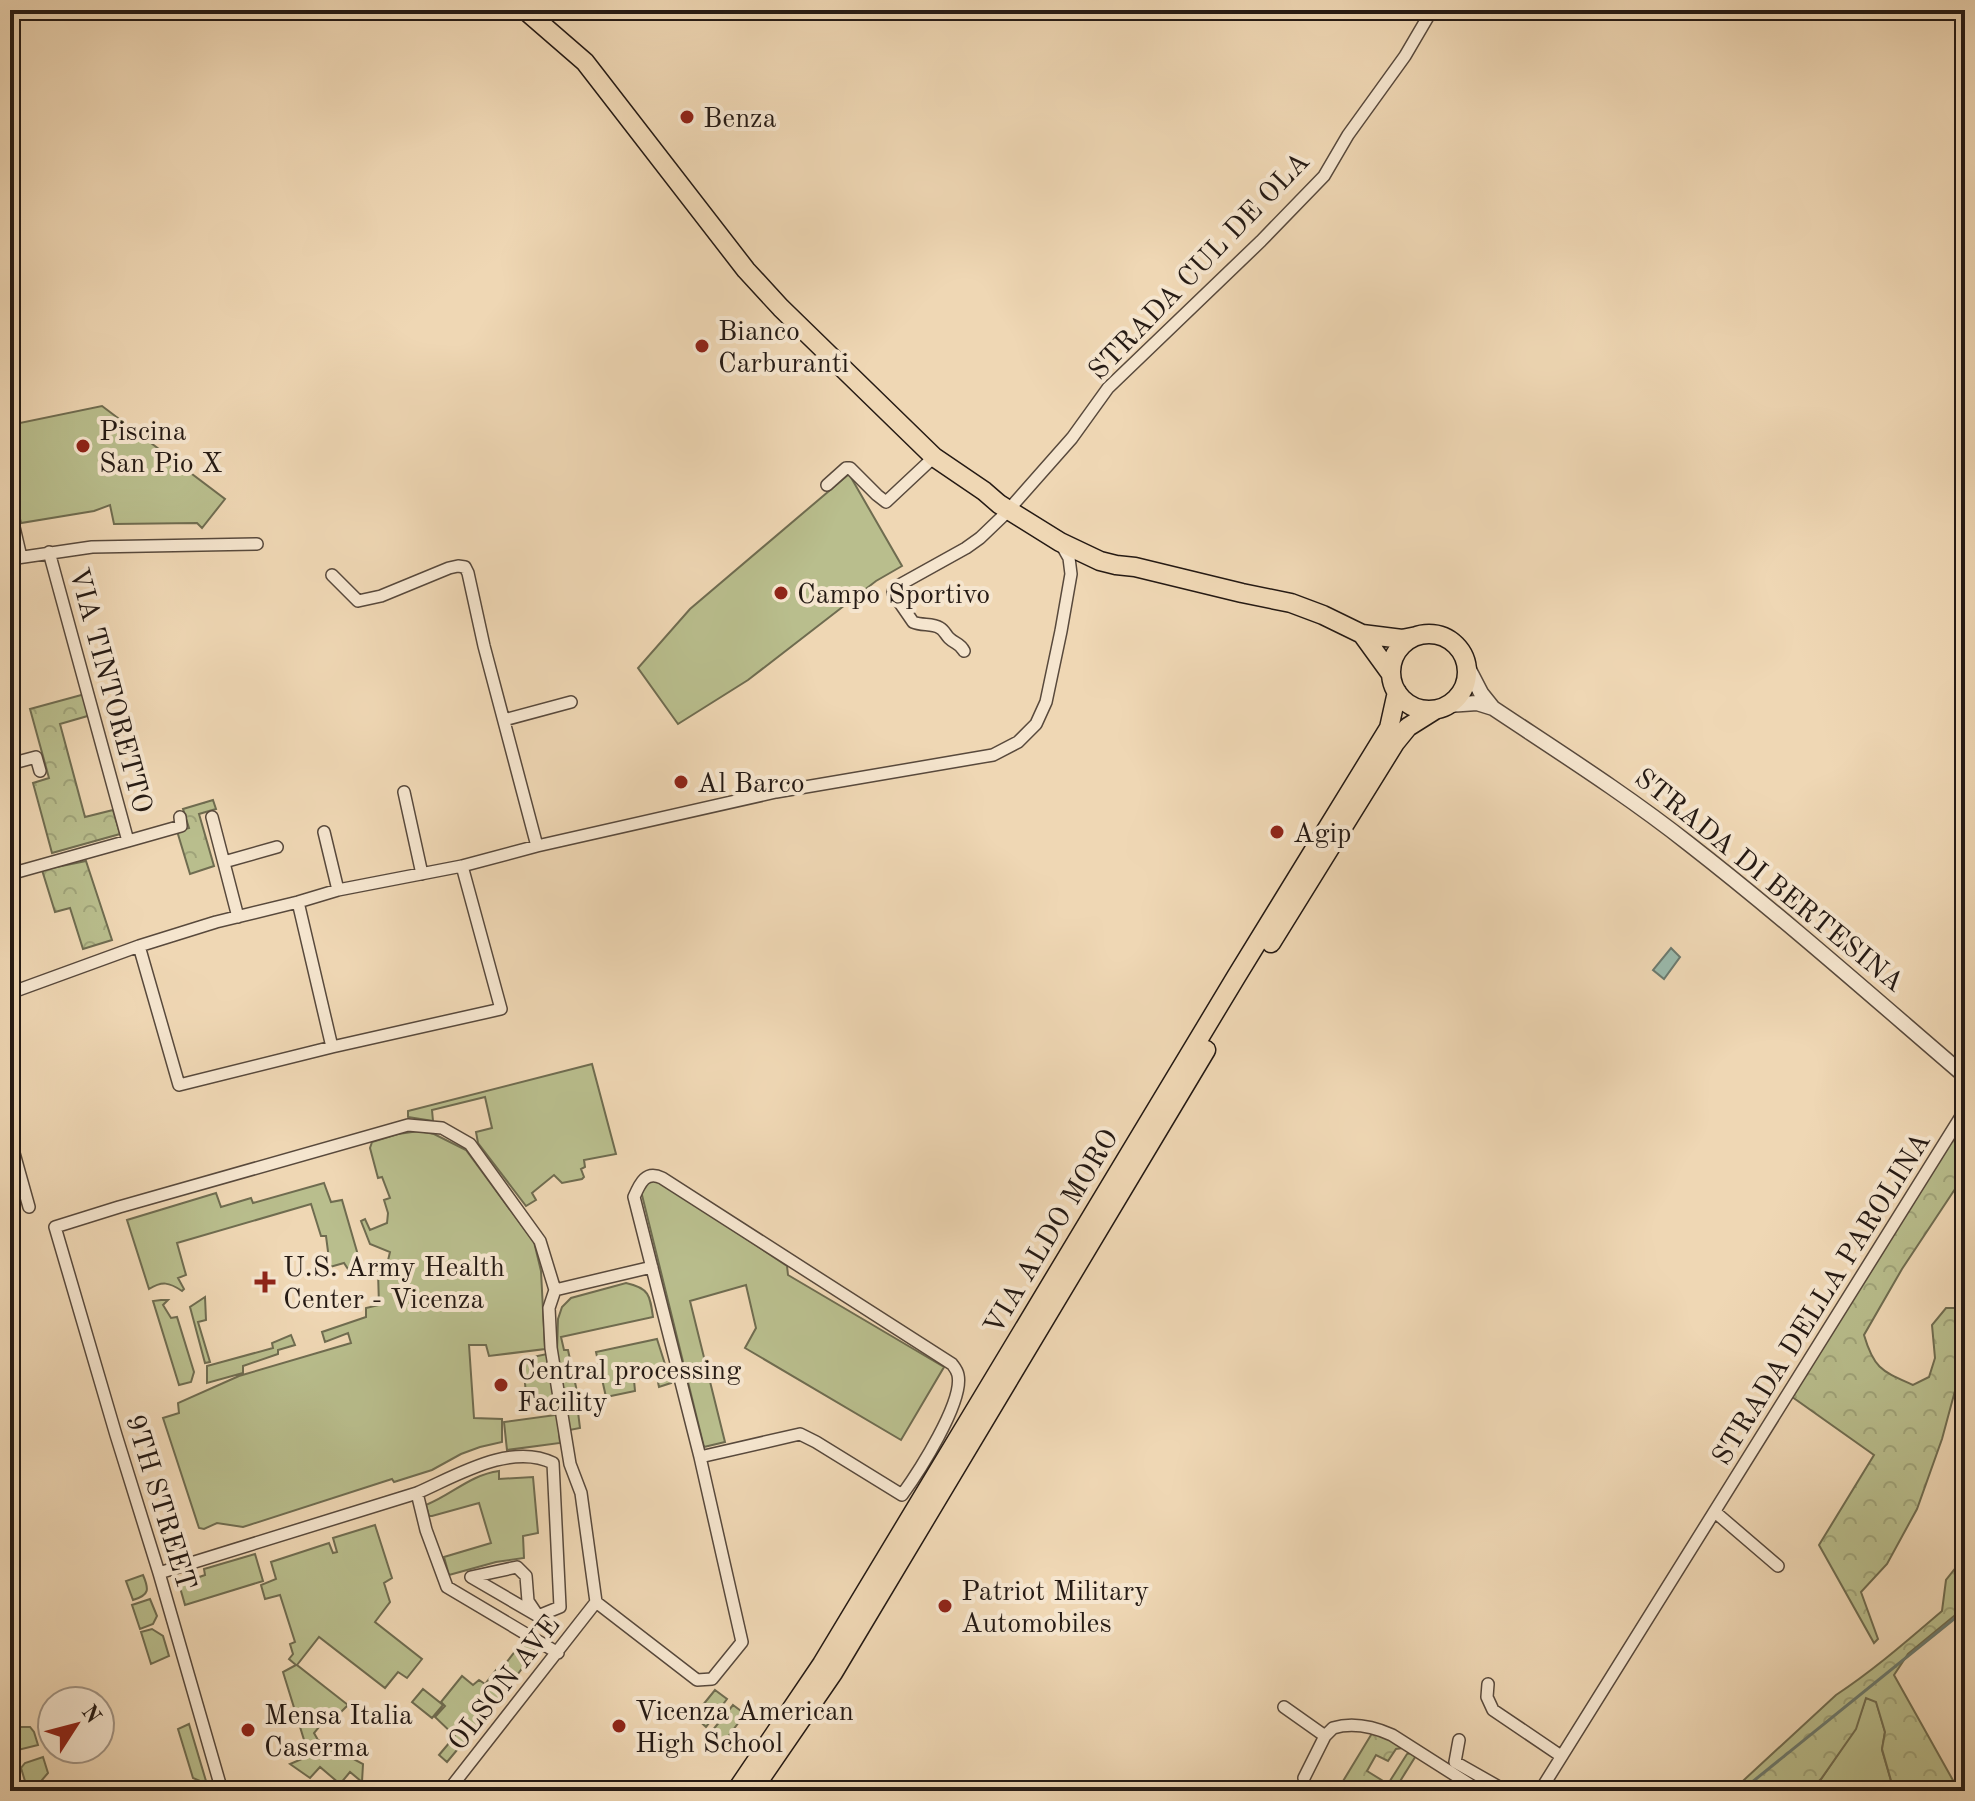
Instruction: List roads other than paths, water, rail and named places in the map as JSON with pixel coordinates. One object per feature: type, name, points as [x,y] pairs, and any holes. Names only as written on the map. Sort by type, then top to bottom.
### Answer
[{"type":"main road","name":"STRADA DI BERTESINA","points":[[538,14],[585,62],[746,270],[934,457],[1081,552],[1291,603],[1362,634],[1402,639],[1431,634],[1452,641],[1462,652],[1467,666]]},
{"type":"main road","name":"STRADA DI BERTESINA","points":[[1012,507],[1081,552]]},
{"type":"main road","name":"STRADA DI BERTESINA","points":[[1362,634],[1402,699],[1417,708],[1441,707]]},
{"type":"main road","points":[[1394,683],[1392,662],[1397,650],[1417,636]]},
{"type":"main road","points":[[1441,707],[1461,693],[1467,666]]},
{"type":"main road","name":"VIA ALDO MORO","points":[[736,1791],[822,1664],[1389,728],[1393,716],[1394,683]]},
{"type":"main road","name":"VIA ALDO MORO","points":[[752,1791],[833,1673],[1246,984],[1395,743],[1408,727],[1441,707]]},
{"type":"street","name":"STRADA CUL DE OLA","points":[[1012,507],[1072,438],[1108,388],[1324,176],[1348,135],[1405,56],[1432,10]]},
{"type":"street","points":[[827,485],[850,468],[886,502],[934,457]]},
{"type":"street","points":[[964,651],[959,643],[948,638],[936,625],[913,622],[893,593],[894,588],[966,548],[1012,507]]},
{"type":"street","points":[[10,510],[15,558],[92,547],[257,544]]},
{"type":"street","name":"VIA TINTORETTO","points":[[49,552],[128,841]]},
{"type":"street","points":[[1071,574],[1081,552]]},
{"type":"street","points":[[10,993],[139,946],[338,890],[462,866],[776,792],[993,755],[1018,742],[1036,724],[1046,702],[1071,574],[1081,552]]},
{"type":"street","points":[[332,575],[358,601],[381,596],[449,568],[465,567],[537,846]]},
{"type":"street","name":"STRADA DI BERTESINA","points":[[1467,666],[1493,708]]},
{"type":"street","points":[[504,720],[571,702]]},
{"type":"street","name":"STRADA DI BERTESINA","points":[[1441,707],[1477,703],[1493,708],[1613,789],[1688,843],[1790,926],[1965,1076]]},
{"type":"street","points":[[10,764],[36,757],[40,771]]},
{"type":"street","points":[[404,792],[422,874]]},
{"type":"street","name":"VIA TINTORETTO","points":[[10,874],[181,826],[180,817]]},
{"type":"street","points":[[212,817],[238,917]]},
{"type":"street","points":[[324,832],[338,890]]},
{"type":"street","points":[[224,862],[277,847]]},
{"type":"street","points":[[139,946],[179,1085],[501,1009],[462,866]]},
{"type":"street","points":[[298,902],[332,1047]]},
{"type":"street","name":"STRADA DELLA PAROLINA","points":[[1540,1791],[1965,1110]]},
{"type":"street","name":"9TH STREET","points":[[222,1791],[55,1227],[408,1125],[442,1128],[470,1144],[540,1241],[555,1290]]},
{"type":"street","points":[[10,1139],[29,1207]]},
{"type":"street","points":[[652,1267],[555,1290],[549,1308],[551,1348],[570,1464],[581,1493],[596,1602],[697,1680],[712,1679],[742,1642],[700,1457],[652,1267],[634,1197],[645,1177],[656,1175],[952,1364],[958,1372],[952,1407],[923,1466],[902,1495],[800,1434],[700,1457]]},
{"type":"street","points":[[159,1573],[417,1493],[501,1458],[532,1457],[570,1464]]},
{"type":"street","points":[[538,1616],[560,1607],[553,1463]]},
{"type":"street","points":[[417,1493],[426,1530],[447,1587],[558,1653]]},
{"type":"street","points":[[1715,1512],[1778,1566]]},
{"type":"street","points":[[517,1567],[526,1576],[528,1601],[538,1616],[471,1577],[517,1567]]},
{"type":"street","name":"OLSON AVE","points":[[448,1791],[596,1602]]},
{"type":"street","points":[[1488,1684],[1487,1697],[1493,1710],[1561,1756]]},
{"type":"street","points":[[1284,1707],[1325,1736]]},
{"type":"street","points":[[1349,1738],[1353,1725]]},
{"type":"street","points":[[1304,1778],[1325,1736],[1333,1728],[1353,1725],[1392,1735],[1480,1791]]},
{"type":"street","points":[[1459,1740],[1455,1762],[1506,1791]]},
{"type":"street","points":[[10,1772],[16,1791]]},
{"type":"waterway","points":[[1741,1791],[1965,1610]]},
{"type":"place","name":"Benza","points":[[687,117]]},
{"type":"place","name":"Bianco Carburanti","points":[[702,346]]},
{"type":"place","name":"Piscina San Pio X","points":[[83,446]]},
{"type":"place","name":"Campo Sportivo","points":[[781,593]]},
{"type":"place","name":"Al Barco","points":[[681,782]]},
{"type":"place","name":"Agip","points":[[1277,832]]},
{"type":"place","name":"U.S. Army Health Center - Vicenza","points":[[265,1282]]},
{"type":"place","name":"Central processing Facility","points":[[501,1385]]},
{"type":"place","name":"Patriot Military Automobiles","points":[[945,1606]]},
{"type":"place","name":"Vicenza American High School","points":[[619,1726]]},
{"type":"place","name":"Mensa Italia Caserma","points":[[248,1730]]}]
